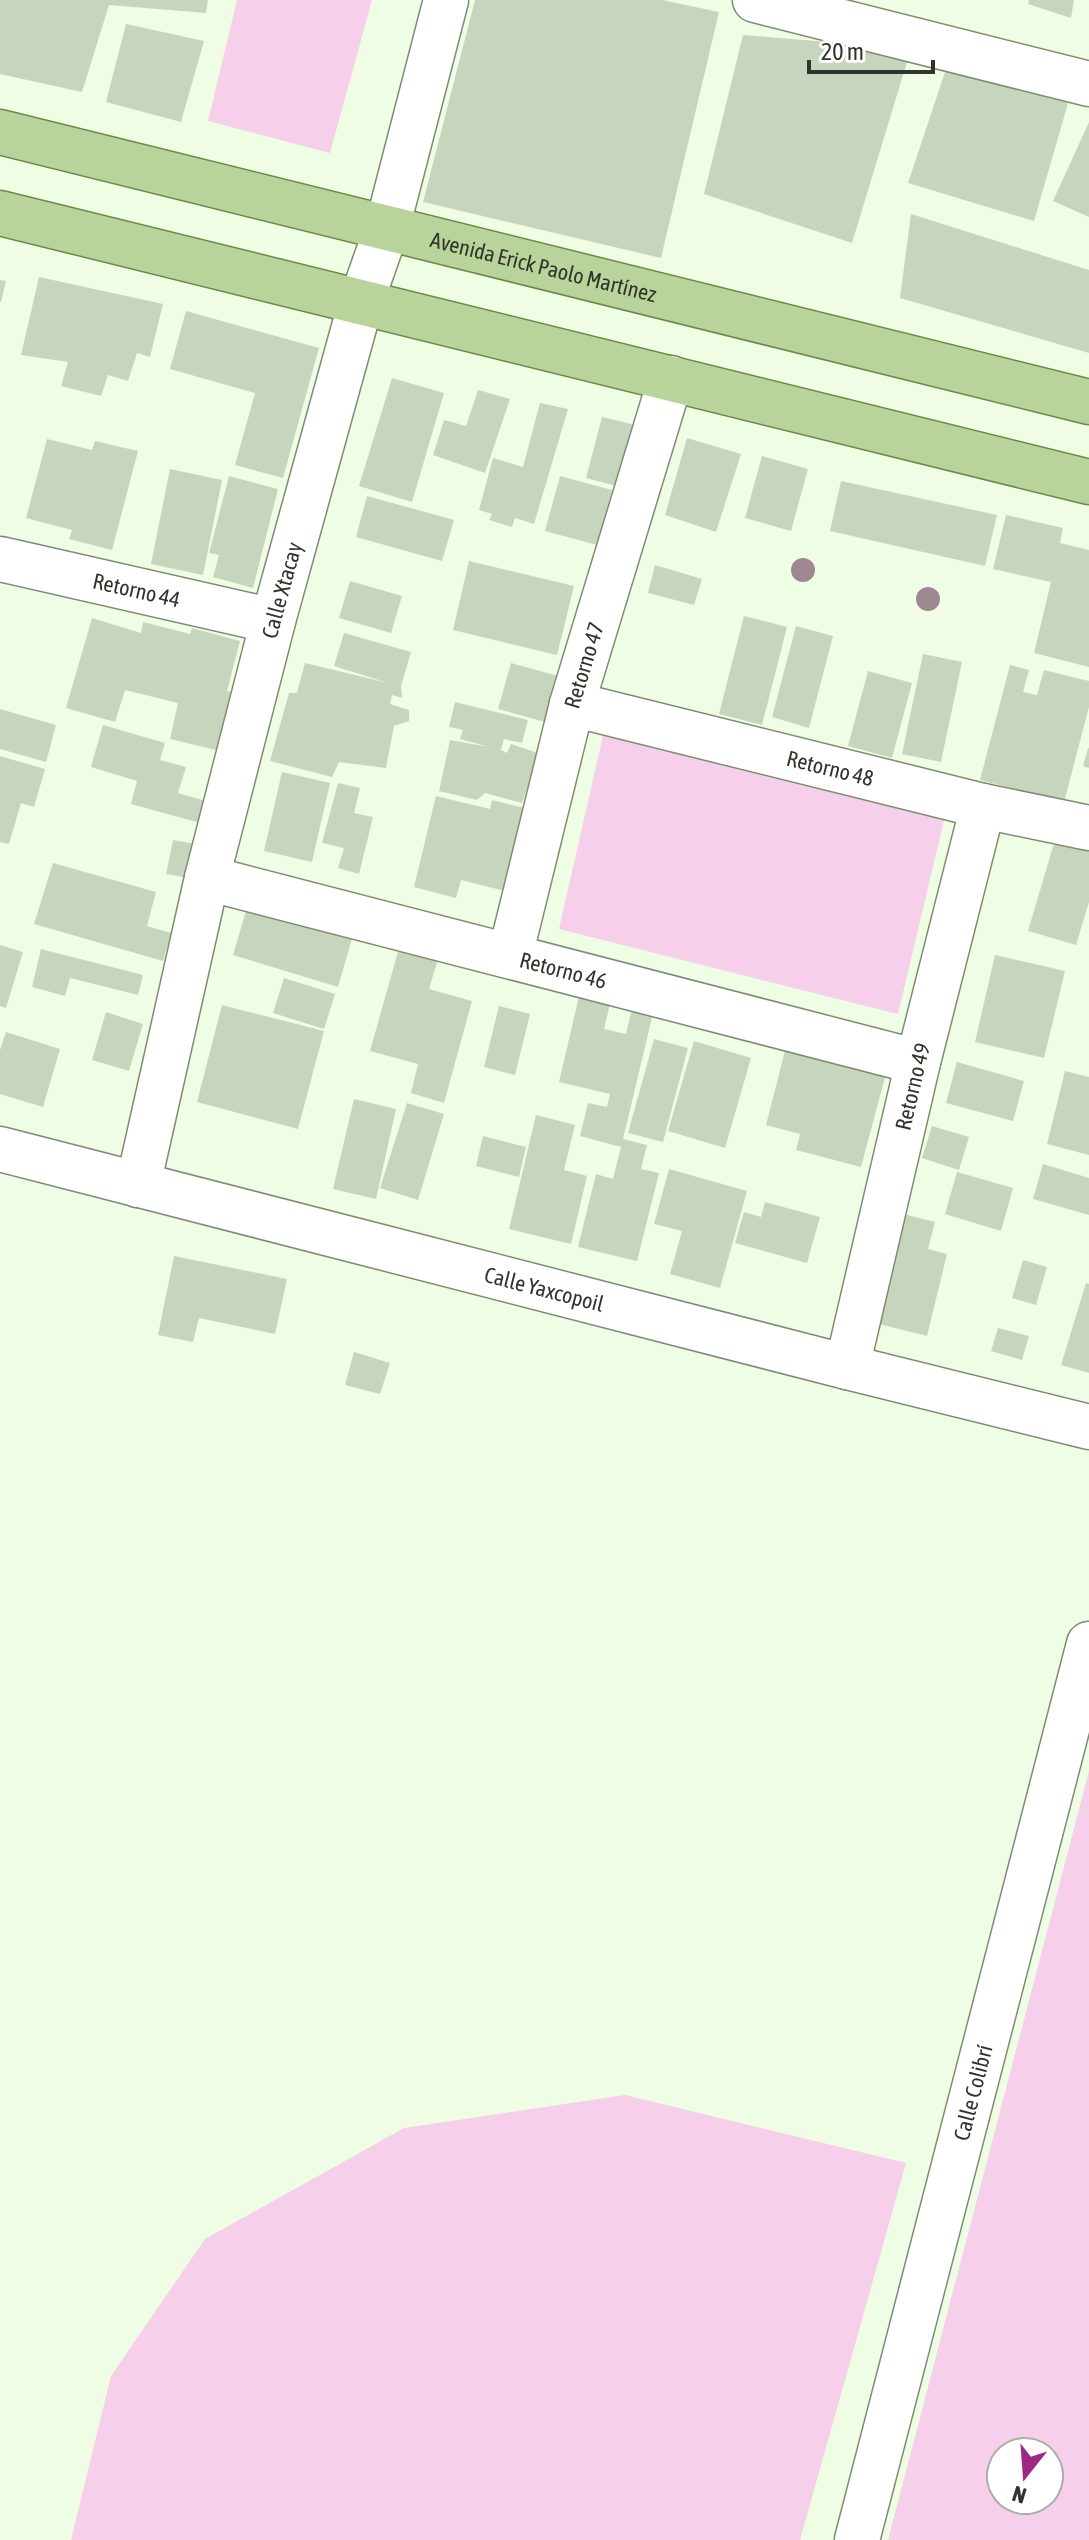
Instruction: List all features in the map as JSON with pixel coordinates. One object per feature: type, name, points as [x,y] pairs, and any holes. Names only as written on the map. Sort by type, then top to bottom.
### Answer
[{"type":"main road","name":"Avenida Erick Paolo Martínez","points":[[0,132],[1089,402]]},
{"type":"main road","points":[[0,213],[1089,482]]},
{"type":"street","name":"Calle Xtacay","points":[[138,1185],[207,878],[273,621],[361,302],[387,228],[446,0]]},
{"type":"street","points":[[755,0],[1089,84]]},
{"type":"street","name":"Retorno 47","points":[[510,956],[572,704],[671,378]]},
{"type":"street","name":"Retorno 44","points":[[0,559],[273,621]]},
{"type":"street","name":"Retorno 48","points":[[572,704],[983,806],[1089,828]]},
{"type":"street","name":"Retorno 49","points":[[847,1367],[918,1062],[983,806]]},
{"type":"street","name":"Retorno 46","points":[[207,878],[918,1062]]},
{"type":"street","name":"Calle Yaxcopoil","points":[[0,1149],[1089,1427]]},
{"type":"street","name":"Calle Colibrí","points":[[857,2540],[1089,1644]]},
{"type":"shaded area","points":[[237,0],[372,0],[330,153],[208,121]]},
{"type":"shaded area","points":[[605,727],[946,812],[898,1014],[559,929]]},
{"type":"shaded area","points":[[1089,1771],[1089,2540],[888,2540]]},
{"type":"shaded area","points":[[625,2095],[906,2163],[800,2540],[71,2540],[111,2376],[205,2239],[404,2128]]},
{"type":"building","points":[[0,0],[208,0],[206,13],[109,5],[82,92],[0,74]]},
{"type":"building","points":[[475,0],[662,0],[719,12],[661,258],[423,202]]},
{"type":"building","points":[[1029,0],[1074,0],[1071,18],[1028,4]]},
{"type":"building","points":[[126,24],[204,41],[181,122],[106,102]]},
{"type":"building","points":[[743,35],[911,49],[852,243],[704,194]]},
{"type":"building","points":[[947,66],[1068,103],[1034,221],[908,183]]},
{"type":"building","points":[[1089,122],[1089,217],[1053,201]]},
{"type":"building","points":[[911,214],[1089,270],[1089,353],[900,298]]},
{"type":"building","points":[[39,277],[163,304],[150,357],[137,353],[128,381],[108,375],[101,396],[61,386],[68,362],[21,355]]},
{"type":"building","points":[[0,280],[6,281],[1,302],[0,302]]},
{"type":"building","points":[[186,311],[319,348],[283,478],[235,465],[255,393],[170,369]]},
{"type":"building","points":[[392,378],[444,393],[412,502],[359,486]]},
{"type":"building","points":[[478,390],[510,399],[485,473],[433,455],[444,420],[466,426]]},
{"type":"building","points":[[540,403],[568,409],[534,524],[515,518],[512,527],[489,520],[492,514],[479,510],[493,458],[523,467]]},
{"type":"building","points":[[602,417],[636,425],[620,487],[586,478]]},
{"type":"building","points":[[687,438],[741,454],[716,532],[665,515]]},
{"type":"building","points":[[47,439],[92,450],[95,441],[138,451],[112,550],[69,539],[72,530],[26,518]]},
{"type":"building","points":[[762,456],[808,469],[791,531],[745,518]]},
{"type":"building","points":[[170,469],[222,480],[203,575],[151,564]]},
{"type":"building","points":[[229,476],[278,489],[253,588],[213,577],[219,555],[209,553]]},
{"type":"building","points":[[560,476],[612,490],[597,545],[545,531]]},
{"type":"building","points":[[841,481],[997,515],[985,566],[830,531]]},
{"type":"building","points":[[367,496],[454,520],[442,561],[356,537]]},
{"type":"building","points":[[1006,515],[1063,528],[1060,543],[1089,550],[1089,667],[1034,653],[1051,582],[993,569]]},
{"type":"building","points":[[469,561],[574,586],[557,655],[453,630]]},
{"type":"building","points":[[655,565],[702,579],[694,605],[648,593]]},
{"type":"building","points":[[350,581],[402,596],[391,633],[339,618]]},
{"type":"building","points":[[744,616],[787,627],[762,725],[719,714]]},
{"type":"building","points":[[92,618],[141,633],[143,622],[190,634],[192,628],[240,641],[216,750],[170,739],[178,703],[125,690],[115,722],[66,708]]},
{"type":"building","points":[[796,626],[833,636],[809,728],[772,717]]},
{"type":"building","points":[[344,633],[411,652],[401,686],[402,698],[392,695],[390,704],[409,710],[409,721],[394,726],[386,768],[339,762],[332,777],[270,761],[289,693],[297,693],[305,663],[388,683],[334,666]]},
{"type":"building","points":[[923,654],[962,662],[941,762],[902,754]]},
{"type":"building","points":[[511,663],[569,679],[556,725],[498,709]]},
{"type":"building","points":[[1010,665],[1029,670],[1023,692],[1037,695],[1044,670],[1089,681],[1089,707],[1064,802],[980,780]]},
{"type":"building","points":[[868,671],[912,683],[892,758],[848,746]]},
{"type":"building","points":[[455,702],[528,720],[522,743],[504,739],[501,750],[507,753],[511,744],[547,756],[540,785],[529,783],[522,803],[485,793],[477,800],[439,791],[450,740],[489,747],[460,739],[463,730],[449,727]]},
{"type":"building","points":[[0,709],[56,725],[46,762],[0,749]]},
{"type":"building","points":[[103,725],[165,743],[160,760],[186,767],[178,793],[206,801],[200,823],[131,804],[137,781],[91,767]]},
{"type":"building","points":[[1089,748],[1089,768],[1083,766]]},
{"type":"building","points":[[0,756],[45,769],[34,807],[21,803],[9,844],[0,842]]},
{"type":"building","points":[[282,772],[330,783],[312,862],[264,851]]},
{"type":"building","points":[[338,783],[360,788],[354,813],[373,817],[359,874],[338,868],[344,848],[322,843]]},
{"type":"building","points":[[436,796],[490,809],[492,800],[533,810],[513,893],[461,880],[456,898],[414,887]]},
{"type":"building","points":[[173,840],[196,844],[189,878],[166,874]]},
{"type":"building","points":[[1055,840],[1089,850],[1089,902],[1076,945],[1028,931]]},
{"type":"building","points":[[53,863],[156,892],[147,926],[171,933],[163,961],[34,924]]},
{"type":"building","points":[[248,904],[353,935],[338,987],[233,955]]},
{"type":"building","points":[[0,945],[23,952],[6,1008],[0,1006]]},
{"type":"building","points":[[399,948],[438,959],[429,989],[472,1001],[444,1103],[411,1093],[418,1064],[370,1051]]},
{"type":"building","points":[[41,949],[143,975],[138,995],[70,978],[65,996],[32,987]]},
{"type":"building","points":[[995,955],[1065,971],[1044,1058],[975,1042]]},
{"type":"building","points":[[284,978],[335,994],[324,1029],[273,1013]]},
{"type":"building","points":[[581,988],[612,996],[604,1029],[626,1034],[633,1004],[654,1009],[623,1139],[647,1145],[641,1169],[659,1173],[637,1261],[578,1247],[596,1174],[613,1179],[621,1147],[580,1136],[588,1103],[607,1107],[610,1094],[559,1082]]},
{"type":"building","points":[[222,1005],[324,1031],[298,1129],[197,1102]]},
{"type":"building","points":[[499,1006],[530,1014],[515,1075],[484,1067]]},
{"type":"building","points":[[106,1012],[143,1024],[129,1071],[92,1060]]},
{"type":"building","points":[[6,1032],[60,1049],[43,1107],[0,1094],[0,1050]]},
{"type":"building","points":[[654,1039],[688,1048],[663,1142],[628,1133]]},
{"type":"building","points":[[788,1039],[888,1066],[861,1167],[796,1150],[800,1134],[766,1125]]},
{"type":"building","points":[[694,1041],[751,1058],[725,1148],[668,1131]]},
{"type":"building","points":[[957,1062],[1024,1081],[1013,1121],[946,1103]]},
{"type":"building","points":[[1065,1071],[1089,1077],[1089,1155],[1047,1144]]},
{"type":"building","points":[[354,1099],[396,1109],[376,1199],[333,1189]]},
{"type":"building","points":[[407,1103],[444,1114],[418,1200],[380,1188]]},
{"type":"building","points":[[536,1115],[575,1125],[564,1170],[587,1176],[571,1244],[509,1229]]},
{"type":"building","points":[[932,1126],[969,1137],[959,1170],[922,1158]]},
{"type":"building","points":[[483,1136],[526,1147],[519,1177],[476,1166]]},
{"type":"building","points":[[1043,1164],[1089,1178],[1089,1215],[1033,1199]]},
{"type":"building","points":[[669,1169],[747,1191],[720,1288],[670,1274],[682,1231],[654,1224]]},
{"type":"building","points":[[957,1172],[1013,1188],[1001,1231],[945,1214]]},
{"type":"building","points":[[765,1202],[820,1217],[807,1263],[735,1243],[744,1212],[761,1217]]},
{"type":"building","points":[[903,1214],[935,1222],[928,1249],[947,1254],[927,1336],[875,1323]]},
{"type":"building","points":[[174,1256],[287,1279],[275,1334],[199,1318],[193,1342],[158,1335]]},
{"type":"building","points":[[1023,1260],[1047,1267],[1036,1305],[1012,1298]]},
{"type":"building","points":[[1086,1283],[1089,1284],[1089,1373],[1061,1365]]},
{"type":"building","points":[[998,1328],[1029,1336],[1022,1360],[991,1351]]},
{"type":"building","points":[[354,1352],[390,1363],[380,1394],[345,1385]]}]
